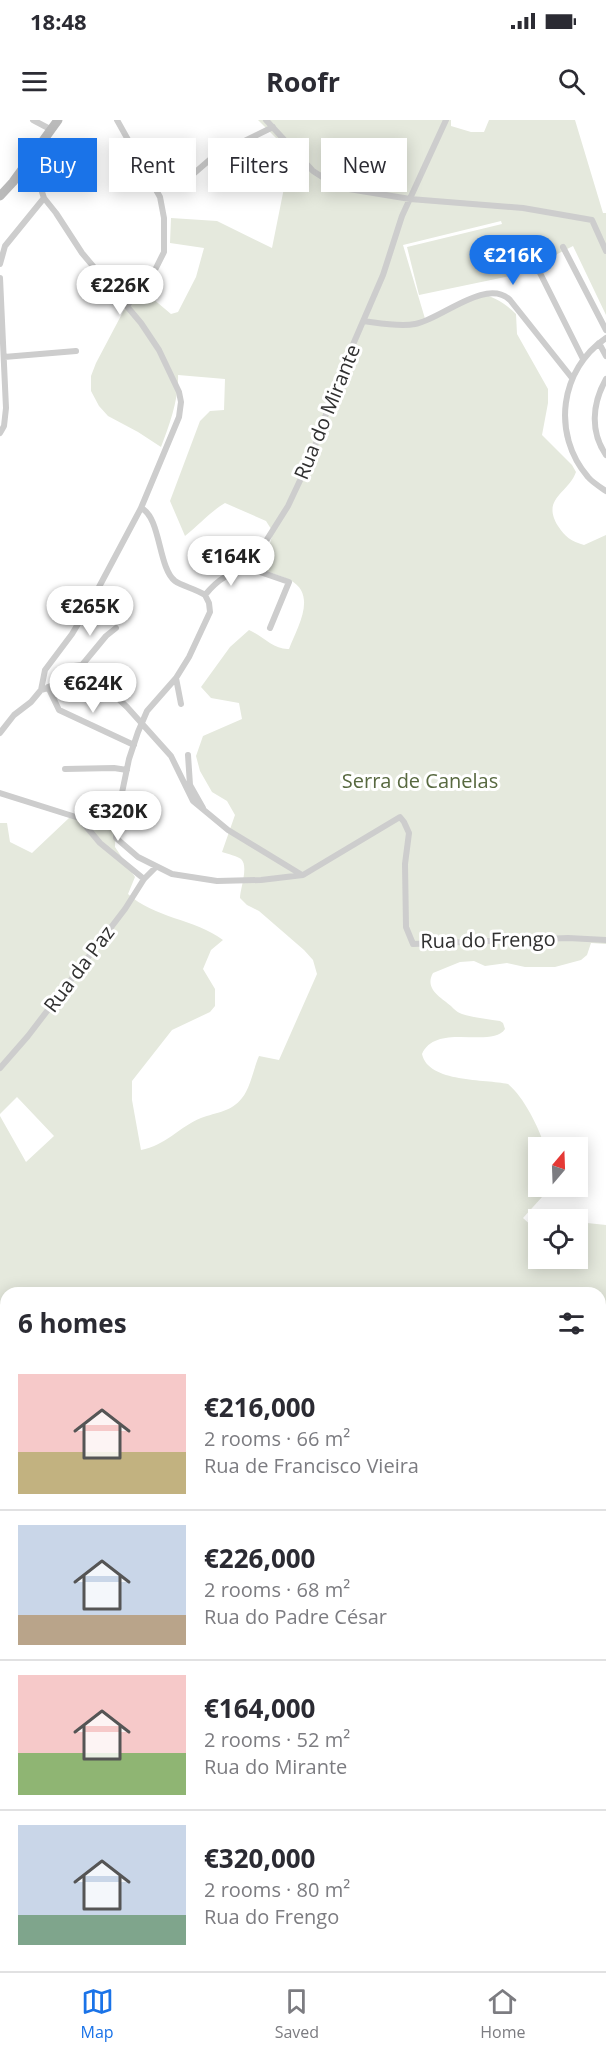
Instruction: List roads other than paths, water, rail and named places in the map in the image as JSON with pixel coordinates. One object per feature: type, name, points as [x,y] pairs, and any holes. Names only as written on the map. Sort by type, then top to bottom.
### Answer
[{"type":"main road","points":[[44,138],[58,120]]},
{"type":"main road","points":[[0,196],[18,175]]},
{"type":"street","points":[[33,120],[50,129]]},
{"type":"street","points":[[117,120],[127,138]]},
{"type":"street","points":[[266,120],[313,171],[330,183],[349,189],[410,200],[523,208],[592,220],[606,250]]},
{"type":"street","name":"Rua do Mirante","points":[[249,568],[288,506],[311,457],[339,377],[383,275],[410,200],[446,120]]},
{"type":"street","points":[[196,172],[214,156],[273,127]]},
{"type":"street","points":[[0,734],[14,715],[31,702],[40,690],[45,670],[81,619],[141,508],[179,417],[182,402],[159,350],[127,306],[82,253],[44,198],[42,192]]},
{"type":"street","points":[[127,306],[156,268],[164,252],[164,218],[158,192]]},
{"type":"street","points":[[0,264],[5,246],[44,198]]},
{"type":"street","points":[[563,247],[606,330]]},
{"type":"street","points":[[538,269],[583,359]]},
{"type":"street","points":[[0,278],[6,408],[1,432]]},
{"type":"street","points":[[363,321],[415,324],[480,295],[501,294],[510,300],[572,378]]},
{"type":"street","points":[[606,338],[583,359],[572,378],[566,392],[565,411],[569,443],[588,478],[606,491]]},
{"type":"street","points":[[600,343],[606,356]]},
{"type":"street","points":[[4,357],[76,351]]},
{"type":"street","points":[[606,379],[595,407],[595,428],[597,439],[606,455]]},
{"type":"street","points":[[141,508],[147,511],[151,519],[169,573],[175,580],[205,595],[215,582],[233,571],[249,568],[289,582],[270,628]]},
{"type":"street","name":"Rua do Frengo","points":[[205,595],[210,612],[189,657],[176,678],[147,711],[127,770],[117,838],[138,857],[172,874],[217,881],[261,880],[303,875],[400,817],[409,833],[405,864],[406,927],[413,944],[568,938],[606,940]]},
{"type":"street","points":[[40,690],[48,687],[74,666],[82,665],[106,636],[116,628]]},
{"type":"street","points":[[82,665],[127,706],[171,756],[193,801],[228,830],[303,875]]},
{"type":"street","points":[[176,678],[181,704]]},
{"type":"street","points":[[48,687],[59,710],[134,745]]},
{"type":"street","points":[[188,755],[190,785],[203,810]]},
{"type":"street","points":[[65,769],[127,770]]},
{"type":"street","points":[[0,793],[79,818],[100,843],[144,879]]},
{"type":"street","points":[[79,818],[121,799]]},
{"type":"street","name":"Rua da Paz","points":[[0,1068],[28,1036],[125,909],[144,879],[156,867]]},
{"type":"park label","name":"Serra de Canelas","points":[[420,781]]}]
